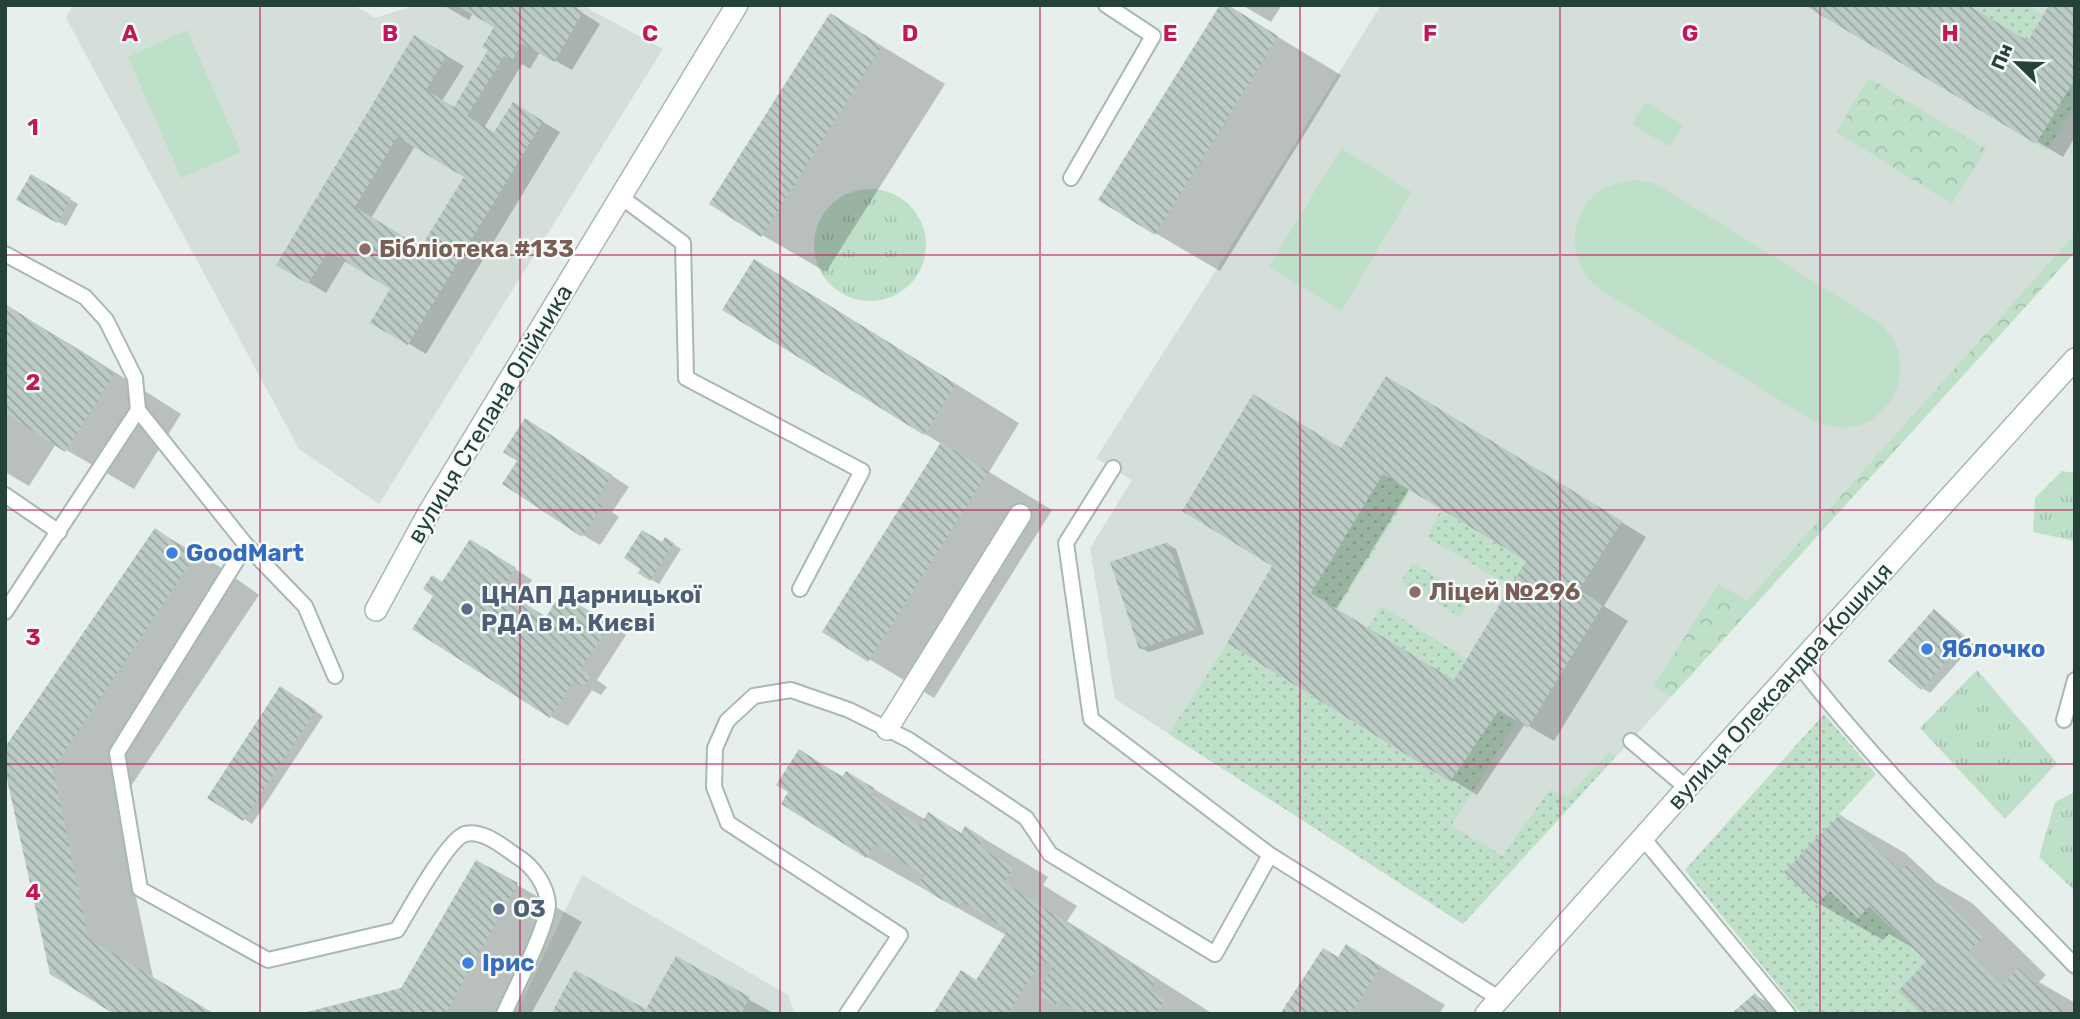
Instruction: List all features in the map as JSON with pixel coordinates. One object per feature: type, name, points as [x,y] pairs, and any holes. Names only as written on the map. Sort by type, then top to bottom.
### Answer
[{"type":"street","name":"вулиця Степана Олійника","points":[[376,610],[428,514],[737,5]]},
{"type":"street","name":"вулиця Олександра Кошиця","points":[[1493,1006],[2075,359]]},
{"type":"street","points":[[887,729],[1020,515]]},
{"type":"lane","points":[[1071,178],[1153,36],[1105,5]]},
{"type":"lane","points":[[621,197],[683,243],[686,378],[862,471],[800,589]]},
{"type":"lane","points":[[5,254],[85,297],[106,320],[135,378],[138,410],[246,545],[305,606],[335,676]]},
{"type":"lane","points":[[5,612],[138,410]]},
{"type":"lane","points":[[1113,468],[1066,543],[1091,719],[1270,855],[1493,1006]]},
{"type":"lane","points":[[5,495],[59,532]]},
{"type":"lane","points":[[246,545],[117,754],[140,889],[268,960],[397,930],[450,845],[465,834],[483,835],[523,860],[545,887],[548,907],[540,933],[504,1014]]},
{"type":"lane","points":[[1799,664],[1878,760],[2075,966]]},
{"type":"lane","points":[[2064,720],[2075,680]]},
{"type":"lane","points":[[847,1014],[900,935],[728,823],[714,787],[715,748],[727,720],[754,696],[792,690],[849,710],[909,740],[1026,818],[1049,854],[1215,954],[1270,855]]},
{"type":"lane","points":[[1631,741],[1687,788]]},
{"type":"lane","points":[[1643,838],[1788,1014]]},
{"type":"shaded area","name":"Бібліотека #133","points":[[73,5],[354,5],[375,18],[416,5],[582,5],[663,49],[379,504],[299,449],[66,18]]},
{"type":"shaded area","points":[[1381,5],[2075,5],[2075,252],[1463,924],[1115,699],[1090,548],[1132,480],[1096,458]]},
{"type":"shaded area","points":[[582,875],[788,995],[795,1014],[516,1014]]},
{"type":"green space","points":[[1968,5],[2027,5],[2043,15],[2028,41]]},
{"type":"green space","points":[[187,30],[241,152],[181,178],[128,57]]},
{"type":"green space","points":[[1869,78],[1986,149],[1952,204],[1836,132]]},
{"type":"green space","points":[[2075,79],[2075,106],[2047,150],[2036,144]]},
{"type":"green space","points":[[1646,102],[1684,125],[1670,147],[1632,124]]},
{"type":"green space","points":[[1341,148],[1412,192],[1341,311],[1269,267]]},
{"type":"green space","points":[[1635,180],[1653,183],[1671,193],[1879,322],[1896,345],[1901,366],[1896,390],[1883,411],[1862,424],[1850,427],[1835,427],[1812,420],[1604,292],[1591,281],[1581,267],[1575,244],[1575,232],[1582,210],[1602,189]]},
{"type":"green space","points":[[870,189],[891,193],[910,205],[922,224],[926,245],[922,266],[910,285],[891,297],[870,301],[849,297],[830,285],[818,266],[814,245],[818,224],[830,205],[849,193]]},
{"type":"green space","points":[[2075,234],[2075,252],[1671,697],[1653,686],[1719,584],[1747,601]]},
{"type":"green space","points":[[2062,471],[2075,473],[2075,541],[2033,532],[2035,498]]},
{"type":"green space","points":[[1383,474],[1411,491],[1338,609],[1311,593]]},
{"type":"green space","points":[[1441,510],[1526,561],[1511,587],[1427,537]]},
{"type":"green space","points":[[1413,563],[1471,598],[1460,617],[1401,582]]},
{"type":"green space","points":[[1381,606],[1467,659],[1454,680],[1368,628]]},
{"type":"green space","points":[[1227,643],[1449,782],[1499,710],[1517,721],[1451,826],[1503,856],[1549,790],[1568,797],[1609,752],[1616,756],[1463,924],[1169,734]]},
{"type":"green space","points":[[1977,670],[2057,763],[2005,819],[1920,728]]},
{"type":"green space","points":[[1824,714],[1876,774],[1785,873],[1817,904],[1830,891],[1858,918],[1869,906],[1926,961],[1898,991],[1921,1014],[1801,1014],[1685,870]]},
{"type":"green space","points":[[2075,792],[2075,891],[2039,857],[2055,802]]},
{"type":"building","points":[[462,5],[572,5],[583,12],[554,62],[522,43],[512,61],[504,56],[467,116],[494,132],[513,102],[543,121],[408,345],[370,323],[390,289],[328,251],[308,284],[276,265],[414,35],[447,55],[426,90],[454,107],[488,50],[482,47],[494,27],[461,8]],"holes":[[[397,137],[464,177],[421,247],[355,207]]]},
{"type":"building","points":[[1220,5],[1228,5],[1278,36],[1155,235],[1098,200]]},
{"type":"building","points":[[1804,5],[1968,5],[2028,41],[2049,5],[2075,5],[2075,79],[2036,144]]},
{"type":"building","points":[[830,13],[882,46],[761,237],[709,204]]},
{"type":"building","points":[[31,174],[71,198],[57,223],[16,200]]},
{"type":"building","points":[[754,259],[956,384],[924,435],[722,310]]},
{"type":"building","points":[[7,305],[114,374],[65,452],[5,413]]},
{"type":"building","points":[[1386,376],[1622,521],[1579,590],[1603,605],[1528,728],[1499,710],[1450,782],[1227,643],[1272,566],[1182,511],[1253,394],[1341,448]],"holes":[[[1383,474],[1526,561],[1454,680],[1311,593]]]},
{"type":"building","points":[[525,418],[612,475],[595,501],[602,506],[582,537],[502,484],[517,461],[503,452]]},
{"type":"building","points":[[941,442],[988,472],[868,662],[822,632]]},
{"type":"building","points":[[155,528],[195,556],[53,769],[88,938],[215,1014],[114,1014],[50,974],[5,770],[5,747]]},
{"type":"building","points":[[642,530],[662,542],[665,537],[674,543],[650,581],[638,573],[640,569],[624,558]]},
{"type":"building","points":[[470,539],[516,568],[502,589],[546,617],[561,593],[610,624],[581,669],[591,675],[583,687],[574,681],[550,718],[412,629],[433,596],[423,589],[432,575],[442,582]]},
{"type":"building","points":[[1168,542],[1197,629],[1139,649],[1110,562]]},
{"type":"building","name":"Яблочко","points":[[1934,609],[1967,638],[1921,690],[1888,661]]},
{"type":"building","points":[[280,686],[316,710],[243,821],[207,798]]},
{"type":"building","points":[[799,749],[842,777],[846,771],[874,788],[870,794],[920,826],[928,812],[961,833],[965,826],[984,838],[979,846],[1013,868],[1004,882],[1156,980],[1150,990],[1165,1000],[1157,1012],[1160,1014],[1077,1014],[1078,1012],[1059,1000],[1055,1006],[1036,994],[1053,967],[1042,960],[1008,1014],[933,1014],[961,970],[976,980],[1008,930],[962,901],[957,908],[935,896],[918,884],[924,876],[875,844],[866,858],[781,804],[788,792],[776,785]]},
{"type":"building","points":[[1840,814],[1900,871],[1907,864],[1983,937],[1968,952],[2002,985],[2018,968],[2066,1014],[1948,1014],[1939,1005],[1931,1014],[1921,1014],[1898,991],[1926,961],[1869,906],[1858,918],[1830,891],[1817,904],[1784,872]]},
{"type":"building","points":[[476,860],[518,883],[445,1014],[299,1014],[401,988]]},
{"type":"building","points":[[1346,944],[1381,966],[1351,1014],[1280,1014],[1323,948],[1338,957]]},
{"type":"building","points":[[676,956],[750,997],[741,1014],[551,1014],[575,970],[646,1009]]},
{"type":"building","points":[[1755,993],[1772,1014],[1731,1014]]},
{"type":"place","name":"Бібліотека #133","points":[[365,249]]},
{"type":"place","name":"GoodMart","points":[[172,553]]},
{"type":"place","name":"Ліцей №296","points":[[1415,592]]},
{"type":"place","name":"ЦНАП Дарницької РДА в м. Києві","points":[[467,609]]},
{"type":"place","name":"Яблочко","points":[[1927,649]]},
{"type":"place","name":"O3","points":[[499,909]]},
{"type":"place","name":"Ірис","points":[[468,963]]}]
